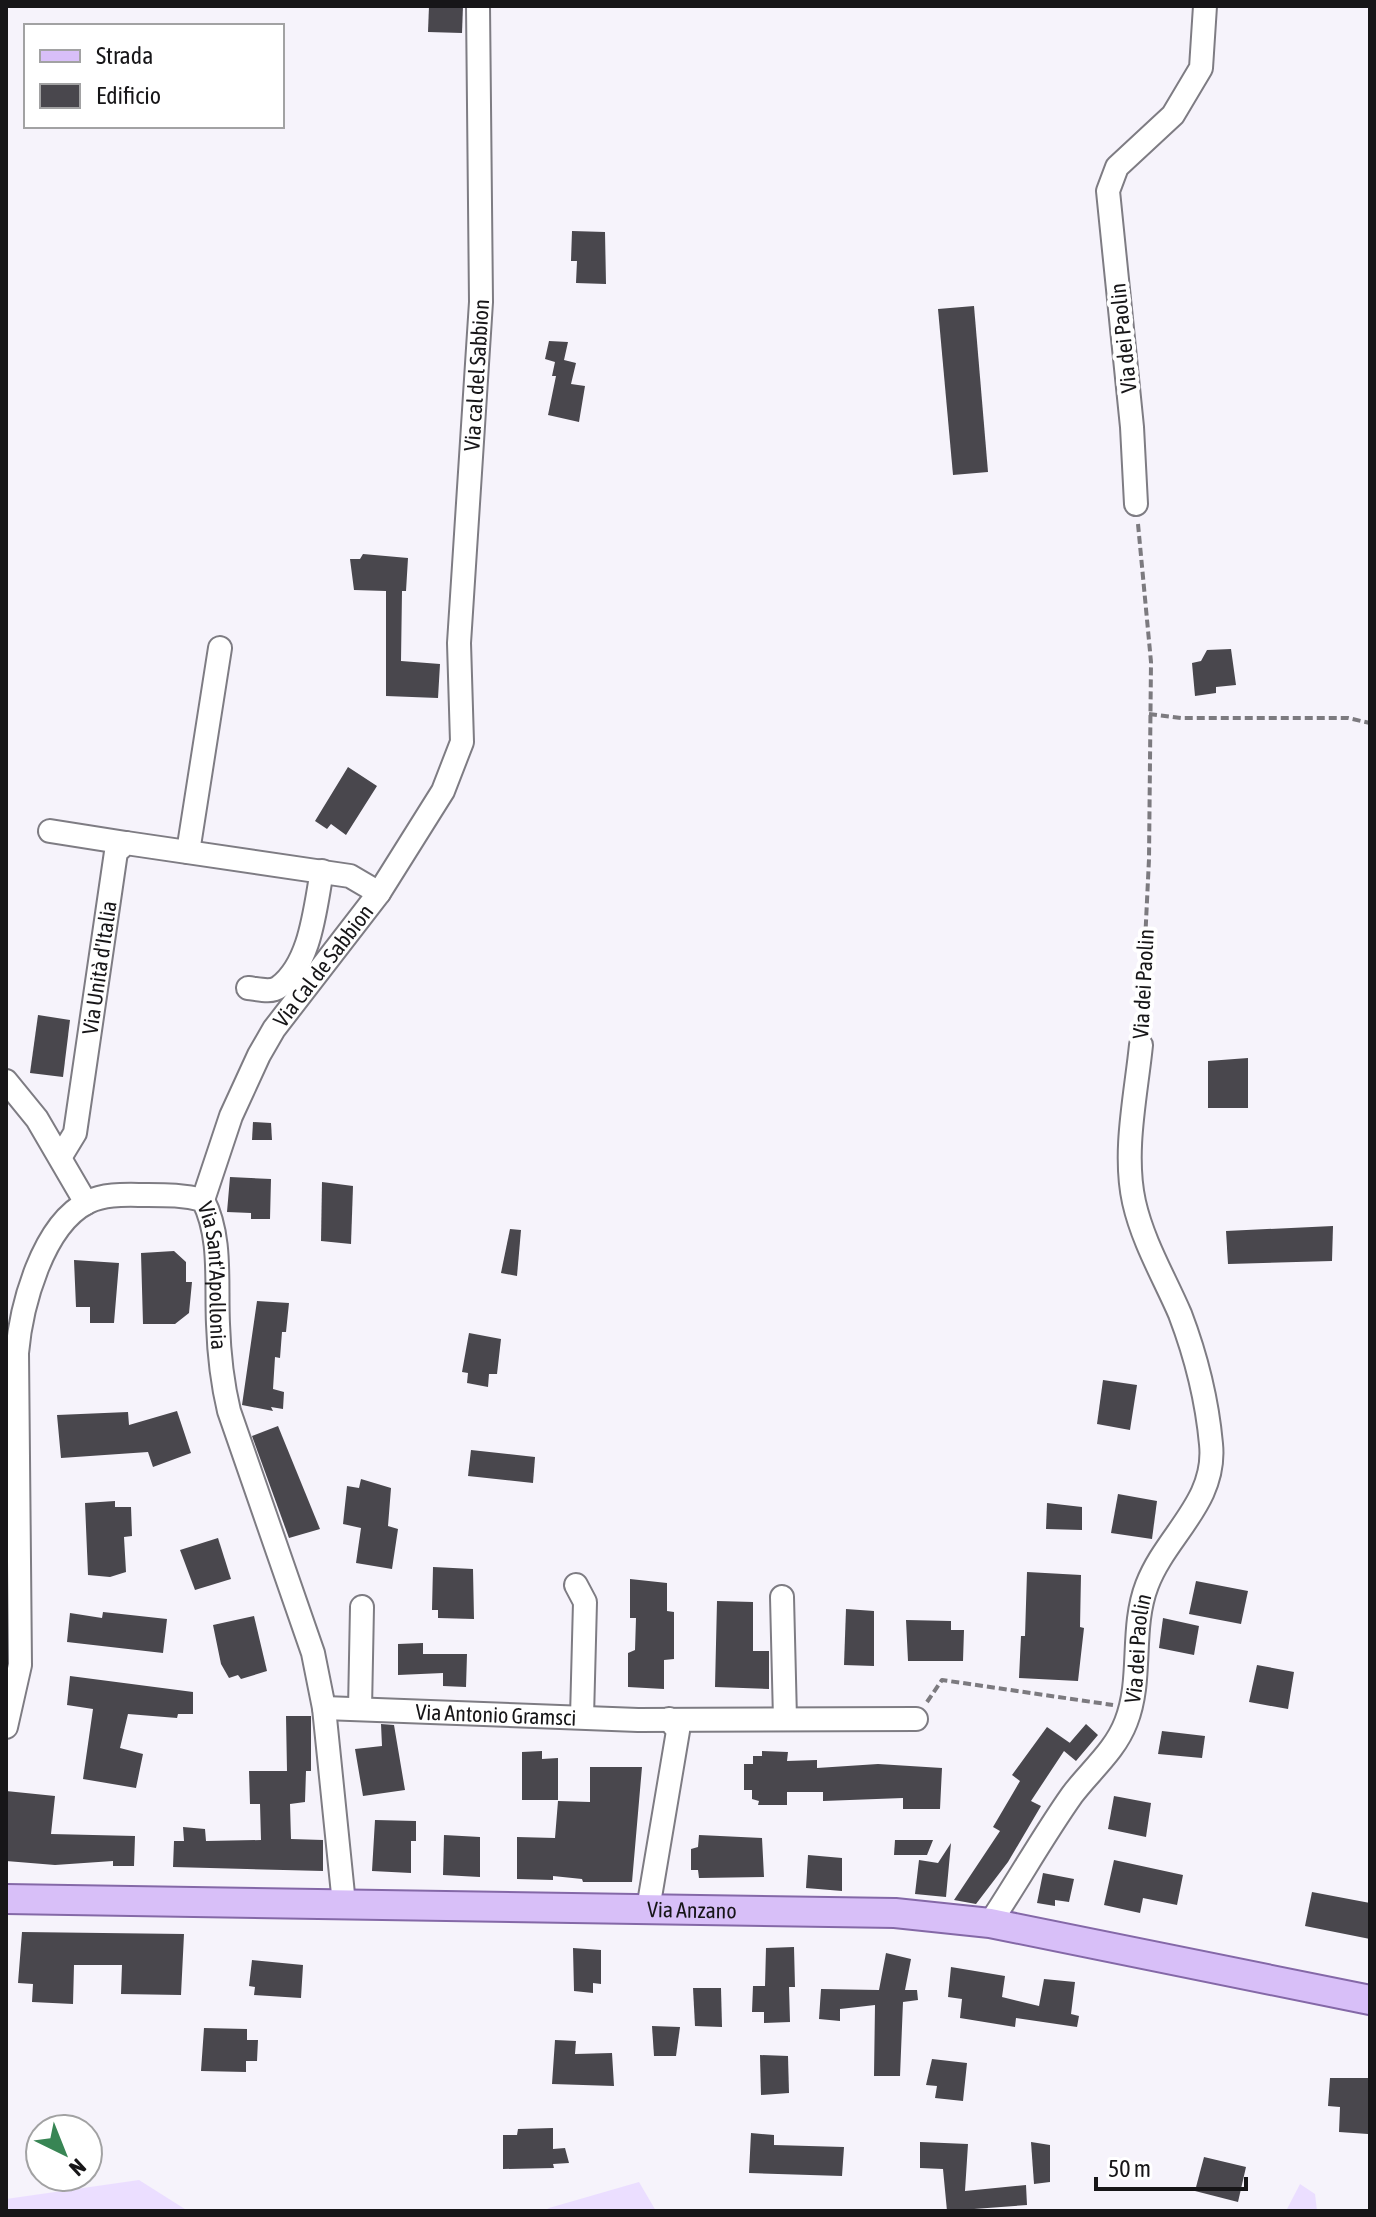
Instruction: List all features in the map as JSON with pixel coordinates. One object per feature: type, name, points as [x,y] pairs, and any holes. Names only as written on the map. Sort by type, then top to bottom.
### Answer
[{"type":"main road","name":"Via Anzano","points":[[6,1899],[895,1913],[990,1923],[1370,2000]]},
{"type":"street","name":"Via cal del Sabbion","points":[[462,742],[459,643],[481,302],[478,6]]},
{"type":"street","name":"Via dei Paolin","points":[[1136,504],[1132,427],[1108,191],[1117,167],[1173,115],[1201,68],[1205,6]]},
{"type":"street","points":[[188,852],[220,648]]},
{"type":"street","name":"Via Cal de Sabbion","points":[[203,1200],[231,1116],[259,1055],[274,1029],[379,893],[443,791],[462,742]]},
{"type":"street","points":[[50,831],[350,876],[379,893]]},
{"type":"street","name":"Via Unità d'Italia","points":[[61,1156],[75,1133],[116,852],[126,843]]},
{"type":"street","points":[[248,988],[269,991],[279,987],[307,950],[322,871]]},
{"type":"street","name":"Via dei Paolin","points":[[990,1923],[1069,1800],[1117,1740],[1131,1707],[1135,1635],[1147,1584],[1191,1517],[1206,1486],[1212,1448],[1198,1367],[1180,1315],[1146,1242],[1134,1200],[1131,1162],[1141,1045]]},
{"type":"street","points":[[6,1081],[37,1119],[86,1203],[58,1232],[44,1256],[19,1326],[20,1665],[6,1727]]},
{"type":"street","name":"Via Sant'Apollonia","points":[[86,1203],[103,1197],[126,1195],[188,1196],[203,1200],[211,1216],[216,1251],[221,1376],[229,1411],[302,1617],[324,1708],[344,1904]]},
{"type":"street","points":[[576,1585],[585,1602],[582,1717]]},
{"type":"street","points":[[782,1597],[785,1719]]},
{"type":"street","points":[[360,1709],[362,1607]]},
{"type":"street","name":"Via Antonio Gramsci","points":[[324,1708],[669,1719],[916,1719]]},
{"type":"street","points":[[648,1909],[678,1731],[669,1719]]},
{"type":"path","name":"Via dei Paolin","points":[[1136,504],[1151,662],[1149,859],[1141,1045]]},
{"type":"path","points":[[1149,714],[1181,718],[1348,718],[1370,723]]},
{"type":"path","points":[[916,1719],[942,1680],[1131,1707]]},
{"type":"shaded area","points":[[139,2180],[188,2211],[6,2211],[6,2199],[48,2193],[104,2193],[104,2185]]},
{"type":"shaded area","points":[[639,2182],[656,2211],[544,2211],[549,2208]]},
{"type":"shaded area","points":[[1300,2184],[1315,2194],[1317,2211],[1286,2211]]},
{"type":"building","points":[[429,6],[463,6],[462,33],[428,32]]},
{"type":"building","points":[[572,231],[605,232],[606,284],[576,283],[577,261],[571,261]]},
{"type":"building","points":[[974,306],[988,472],[953,475],[938,309]]},
{"type":"building","points":[[549,341],[568,342],[564,360],[576,363],[571,384],[585,386],[579,422],[548,415],[556,376],[552,376],[555,362],[545,359]]},
{"type":"building","points":[[363,554],[408,558],[406,591],[402,591],[401,661],[440,664],[438,698],[386,696],[386,591],[354,590],[350,559],[360,559]]},
{"type":"building","points":[[1231,649],[1236,685],[1216,687],[1216,693],[1195,696],[1192,663],[1201,661],[1207,650]]},
{"type":"building","points":[[348,767],[377,786],[346,835],[331,824],[327,829],[315,821]]},
{"type":"building","points":[[38,1015],[70,1020],[63,1077],[30,1073]]},
{"type":"building","points":[[1248,1058],[1248,1108],[1208,1108],[1208,1061]]},
{"type":"building","points":[[253,1122],[271,1123],[272,1140],[252,1140]]},
{"type":"building","points":[[230,1177],[271,1179],[270,1219],[251,1219],[251,1213],[227,1212]]},
{"type":"building","points":[[322,1182],[353,1186],[351,1244],[321,1241]]},
{"type":"building","points":[[1333,1226],[1332,1261],[1228,1264],[1226,1231]]},
{"type":"building","points":[[510,1229],[521,1230],[517,1276],[501,1273]]},
{"type":"building","points":[[174,1251],[186,1262],[186,1282],[192,1282],[189,1313],[175,1324],[143,1324],[141,1253]]},
{"type":"building","points":[[74,1260],[119,1263],[114,1323],[90,1323],[90,1307],[76,1307]]},
{"type":"building","points":[[257,1301],[289,1303],[280,1358],[275,1357],[273,1389],[284,1392],[283,1409],[271,1407],[273,1411],[242,1405]]},
{"type":"building","points":[[469,1333],[501,1339],[497,1374],[489,1374],[488,1387],[467,1383],[468,1373],[462,1372]]},
{"type":"building","points":[[1103,1380],[1137,1385],[1130,1430],[1097,1424]]},
{"type":"building","points":[[177,1411],[191,1453],[153,1467],[148,1452],[61,1458],[57,1415],[128,1412],[129,1425]]},
{"type":"building","points":[[278,1426],[320,1529],[289,1538],[252,1436]]},
{"type":"building","points":[[471,1450],[535,1457],[533,1483],[468,1476]]},
{"type":"building","points":[[361,1479],[391,1488],[388,1526],[398,1529],[392,1569],[356,1563],[361,1528],[343,1524],[347,1486],[359,1488]]},
{"type":"building","points":[[1118,1494],[1157,1501],[1152,1539],[1111,1533]]},
{"type":"building","points":[[115,1501],[115,1507],[131,1507],[132,1536],[124,1537],[126,1572],[110,1577],[88,1575],[85,1503]]},
{"type":"building","points":[[1047,1503],[1082,1507],[1082,1530],[1046,1529]]},
{"type":"building","points":[[218,1538],[231,1579],[195,1590],[180,1550]]},
{"type":"building","points":[[433,1567],[473,1569],[474,1619],[438,1618],[438,1610],[432,1610]]},
{"type":"building","points":[[1027,1572],[1081,1575],[1080,1627],[1084,1628],[1078,1681],[1019,1678],[1021,1636],[1025,1636]]},
{"type":"building","points":[[630,1579],[667,1583],[667,1611],[674,1612],[674,1659],[664,1660],[664,1689],[628,1687],[628,1653],[635,1650],[636,1618],[630,1618]]},
{"type":"building","points":[[1196,1581],[1248,1591],[1241,1624],[1189,1614]]},
{"type":"building","points":[[717,1601],[753,1602],[753,1651],[769,1651],[769,1689],[715,1687]]},
{"type":"building","points":[[846,1609],[874,1611],[874,1666],[844,1665]]},
{"type":"building","points":[[103,1612],[167,1619],[163,1653],[67,1642],[70,1613],[102,1618]]},
{"type":"building","points":[[254,1616],[267,1671],[241,1679],[238,1675],[229,1678],[221,1664],[213,1625]]},
{"type":"building","points":[[1163,1618],[1199,1626],[1194,1655],[1159,1648]]},
{"type":"building","points":[[906,1620],[951,1621],[951,1630],[964,1630],[963,1661],[908,1661]]},
{"type":"building","points":[[423,1643],[423,1654],[467,1654],[466,1687],[443,1686],[443,1673],[398,1675],[398,1644]]},
{"type":"building","points":[[1257,1665],[1294,1672],[1288,1709],[1249,1702]]},
{"type":"building","points":[[70,1676],[193,1692],[193,1714],[178,1714],[177,1718],[128,1714],[120,1748],[143,1754],[136,1788],[83,1779],[93,1709],[67,1705]]},
{"type":"building","points":[[286,1716],[311,1716],[311,1771],[306,1771],[305,1802],[290,1804],[291,1839],[323,1840],[323,1871],[173,1867],[174,1841],[184,1841],[183,1827],[205,1829],[206,1841],[261,1840],[260,1804],[250,1804],[249,1771],[287,1771]]},
{"type":"building","points":[[381,1724],[394,1725],[405,1790],[363,1796],[355,1749],[382,1746]]},
{"type":"building","points":[[1086,1724],[1098,1735],[1076,1761],[1064,1751],[1031,1801],[1041,1806],[1008,1862],[976,1904],[954,1900],[1000,1831],[993,1827],[1020,1781],[1012,1775],[1047,1727],[1070,1743]]},
{"type":"building","points":[[1162,1731],[1205,1736],[1202,1758],[1158,1754]]},
{"type":"building","points":[[542,1751],[542,1759],[558,1758],[558,1800],[522,1800],[522,1752]]},
{"type":"building","points":[[762,1751],[788,1752],[787,1761],[817,1760],[817,1768],[878,1764],[942,1768],[940,1809],[903,1809],[903,1798],[823,1801],[823,1792],[787,1792],[787,1805],[758,1805],[759,1801],[752,1799],[752,1790],[744,1790],[744,1764],[753,1764],[753,1756],[762,1756]]},
{"type":"building","points":[[590,1767],[642,1767],[632,1882],[583,1882],[582,1879],[553,1876],[553,1880],[517,1879],[517,1837],[555,1838],[558,1801],[590,1802]]},
{"type":"building","points":[[6,1791],[55,1796],[51,1834],[135,1836],[134,1866],[113,1866],[113,1861],[55,1865],[6,1861]]},
{"type":"building","points":[[1114,1796],[1151,1803],[1146,1837],[1108,1829]]},
{"type":"building","points":[[375,1820],[416,1821],[416,1841],[411,1841],[411,1873],[372,1871]]},
{"type":"building","points":[[444,1835],[480,1837],[480,1877],[443,1875]]},
{"type":"building","points":[[699,1835],[762,1838],[764,1877],[699,1878],[698,1870],[691,1870],[691,1849],[698,1847]]},
{"type":"building","points":[[895,1840],[933,1840],[927,1855],[894,1855]]},
{"type":"building","points":[[951,1843],[946,1897],[915,1894],[919,1860],[938,1863]]},
{"type":"building","points":[[808,1855],[842,1858],[842,1891],[806,1888]]},
{"type":"building","points":[[1114,1860],[1183,1875],[1177,1905],[1143,1898],[1140,1913],[1104,1905]]},
{"type":"building","points":[[1043,1873],[1074,1879],[1069,1902],[1055,1900],[1055,1906],[1037,1903]]},
{"type":"building","points":[[1312,1892],[1370,1903],[1370,1939],[1305,1926]]},
{"type":"building","points":[[22,1932],[184,1934],[181,1995],[121,1994],[122,1965],[74,1965],[73,2004],[32,2002],[33,1984],[18,1983]]},
{"type":"building","points":[[794,1947],[795,1987],[789,1987],[790,2022],[764,2023],[764,2012],[752,2012],[753,1986],[765,1986],[766,1948]]},
{"type":"building","points":[[573,1948],[601,1950],[601,1984],[593,1983],[593,1993],[574,1991]]},
{"type":"building","points":[[886,1953],[911,1959],[905,1990],[917,1990],[918,2000],[903,2002],[900,2076],[874,2076],[875,2005],[840,2009],[840,2021],[819,2019],[821,1989],[879,1990]]},
{"type":"building","points":[[252,1960],[303,1965],[301,1998],[254,1995],[255,1987],[249,1986]]},
{"type":"building","points":[[951,1967],[1005,1976],[1002,1997],[1039,2006],[1044,1979],[1075,1982],[1071,2014],[1079,2016],[1077,2027],[1016,2018],[1015,2027],[960,2018],[962,1999],[948,1997]]},
{"type":"building","points":[[693,1988],[721,1988],[722,2027],[695,2026]]},
{"type":"building","points":[[652,2026],[680,2027],[676,2056],[654,2056]]},
{"type":"building","points":[[204,2028],[247,2029],[247,2040],[258,2040],[257,2061],[246,2061],[246,2072],[201,2071]]},
{"type":"building","points":[[555,2040],[576,2041],[575,2054],[612,2053],[614,2086],[552,2084]]},
{"type":"building","points":[[760,2055],[788,2056],[789,2093],[761,2095]]},
{"type":"building","points":[[932,2059],[967,2063],[963,2101],[935,2098],[937,2086],[926,2085]]},
{"type":"building","points":[[1330,2078],[1370,2078],[1368,2134],[1339,2132],[1340,2107],[1328,2106]]},
{"type":"building","points":[[553,2128],[553,2149],[565,2148],[569,2163],[553,2164],[554,2168],[503,2169],[503,2135],[517,2135],[518,2129]]},
{"type":"building","points":[[751,2133],[774,2135],[774,2145],[844,2147],[842,2176],[749,2173]]},
{"type":"building","points":[[920,2142],[968,2144],[965,2191],[1026,2185],[1027,2205],[947,2211],[943,2169],[920,2168]]},
{"type":"building","points":[[1031,2142],[1050,2145],[1050,2182],[1034,2184]]},
{"type":"building","points":[[1204,2157],[1246,2167],[1238,2202],[1195,2191]]}]
